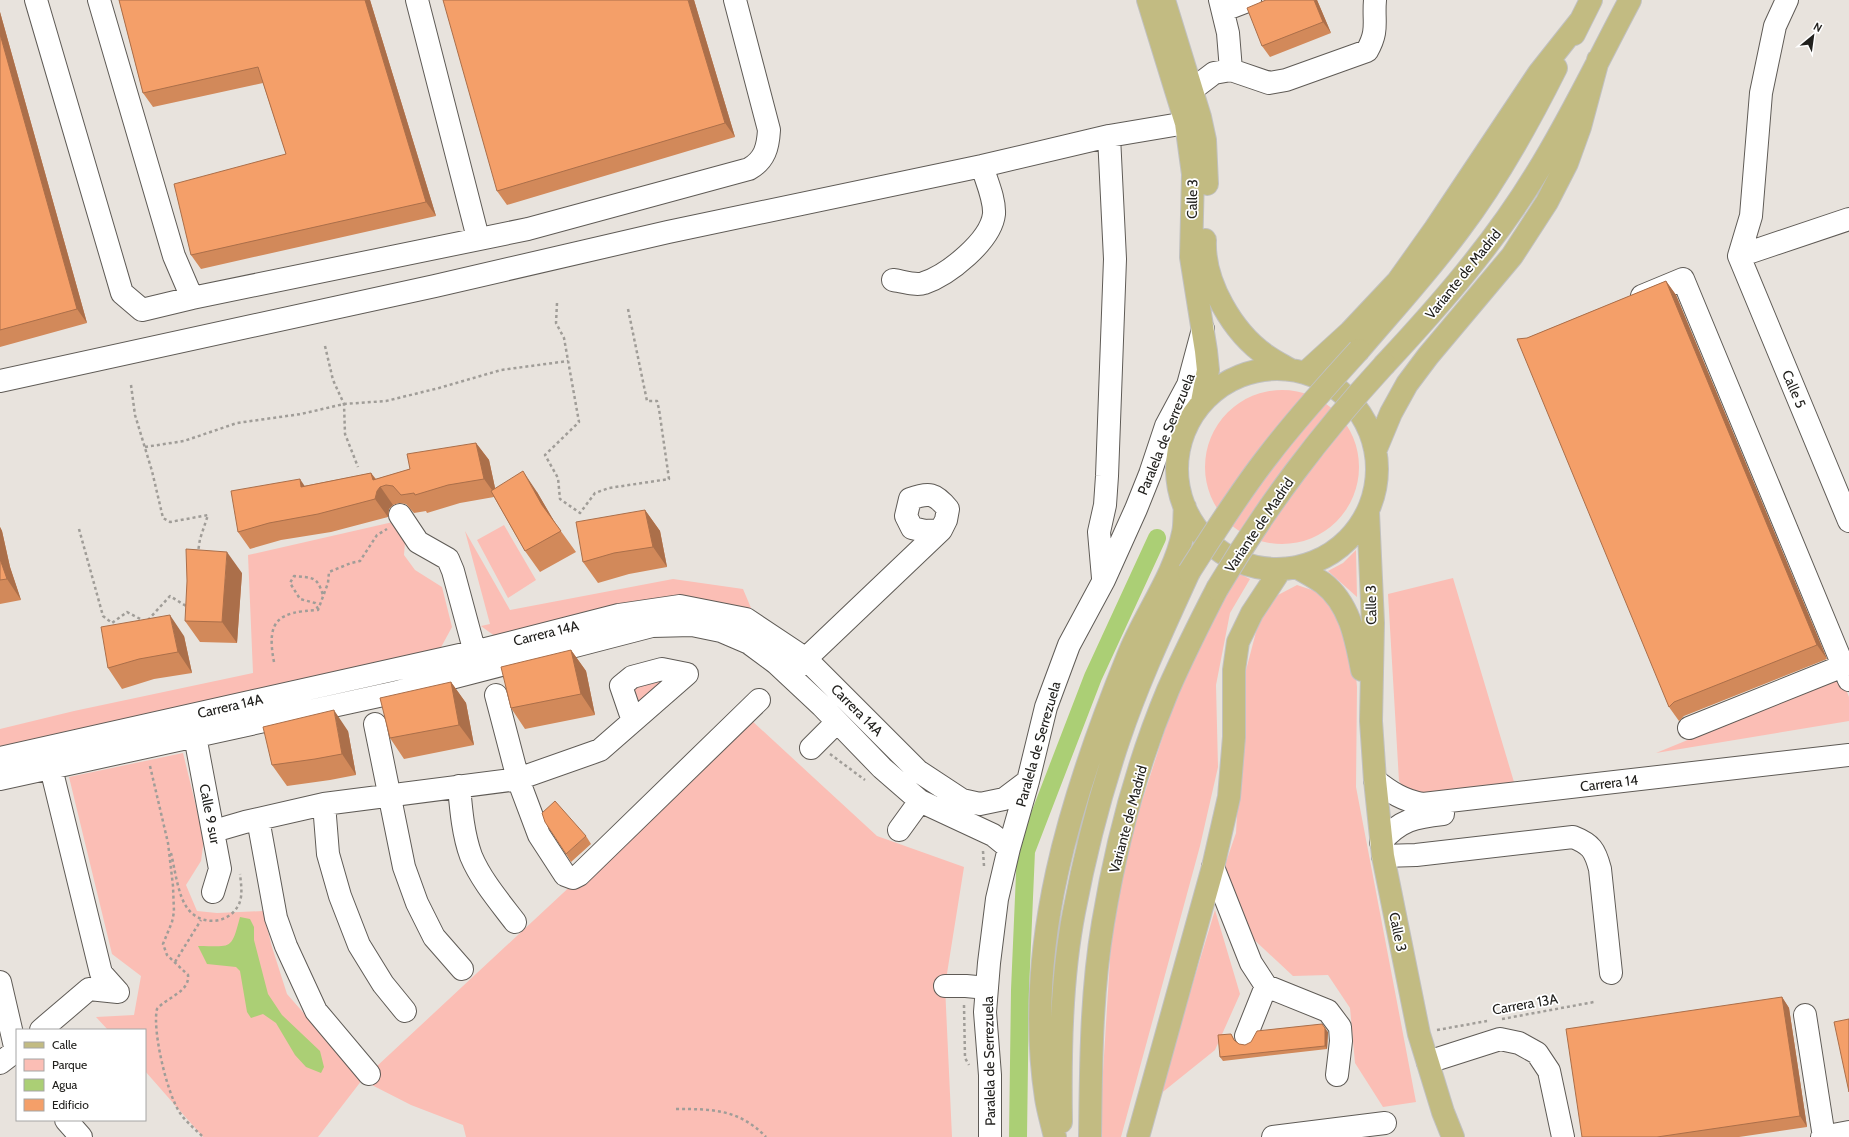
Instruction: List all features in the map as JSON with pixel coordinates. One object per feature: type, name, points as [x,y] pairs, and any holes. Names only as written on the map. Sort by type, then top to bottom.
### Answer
[{"type":"main road","name":"Calle 3","points":[[1148,0],[1186,123],[1193,174],[1191,257],[1208,370],[1202,402]]},
{"type":"main road","name":"Calle 3","points":[[1164,0],[1192,89],[1205,140],[1207,183],[1205,244],[1208,267],[1214,291],[1236,326],[1250,342],[1266,356],[1297,371],[1332,385],[1355,405],[1370,432],[1376,449]]},
{"type":"main road","name":"Variante de Madrid","points":[[1090,1137],[1091,1045],[1095,986],[1103,923],[1131,799],[1147,748],[1168,691],[1193,634],[1217,589],[1246,541],[1307,454],[1347,405],[1429,317],[1503,224],[1536,174],[1630,0]]},
{"type":"main road","points":[[1585,11],[1539,73],[1435,229],[1398,281],[1350,332],[1297,371],[1266,369],[1242,375],[1220,386],[1202,402],[1190,419],[1181,439],[1178,456],[1177,473],[1179,490],[1185,507],[1200,532],[1223,553],[1251,565],[1289,568],[1318,560],[1339,548],[1355,532],[1368,512],[1375,492],[1378,470],[1376,449],[1391,412],[1407,384],[1428,356],[1512,256],[1547,202],[1567,163],[1580,127],[1599,58]]},
{"type":"main road","points":[[1061,1137],[1062,1042],[1066,982],[1074,913],[1086,856],[1101,796],[1119,739],[1142,678],[1189,572],[1227,513],[1268,456],[1312,401],[1359,350],[1426,272],[1459,230],[1522,135],[1585,11]]},
{"type":"main road","points":[[1055,1137],[1046,1098],[1040,1004],[1044,944],[1051,900],[1064,839],[1080,782],[1104,714],[1128,654],[1174,562],[1183,532],[1185,507]]},
{"type":"main road","name":"Calle 3","points":[[1368,512],[1373,623],[1371,721],[1382,849],[1419,1034],[1443,1112],[1453,1137]]},
{"type":"main road","name":"Calle 3","points":[[1289,568],[1323,584],[1338,598],[1349,618],[1357,642],[1371,721]]},
{"type":"main road","points":[[1138,1137],[1213,867],[1229,797],[1234,737],[1234,670],[1238,642],[1252,613],[1289,568]]},
{"type":"street","points":[[36,0],[122,293],[142,310],[192,298],[478,238],[528,229],[749,169],[759,164],[765,153],[768,142],[768,130],[735,0]]},
{"type":"street","points":[[99,0],[174,256],[192,298]]},
{"type":"street","points":[[417,0],[478,238]]},
{"type":"street","points":[[1231,70],[1222,5],[1250,0]]},
{"type":"street","points":[[1192,89],[1214,73],[1231,70],[1269,83],[1286,80],[1367,51],[1374,40],[1376,24],[1375,0]]},
{"type":"street","points":[[1739,256],[1751,216],[1761,93],[1775,26],[1787,0]]},
{"type":"street","points":[[0,381],[435,286],[668,232],[982,166],[1109,136],[1186,123]]},
{"type":"street","points":[[1104,580],[1099,532],[1105,505],[1107,476],[1115,259],[1109,136]]},
{"type":"street","points":[[893,280],[922,284],[943,273],[966,256],[989,231],[994,214],[992,201],[982,166]]},
{"type":"street","points":[[1739,256],[1849,219]]},
{"type":"street","name":"Calle 5","points":[[1739,256],[1849,521]]},
{"type":"street","points":[[1626,303],[1683,279],[1846,673],[1689,728]]},
{"type":"street","name":"Paralela de Serrezuela","points":[[990,1137],[990,1074],[985,1012],[997,899],[1046,707],[1069,645],[1104,580],[1147,481],[1166,426],[1188,385],[1203,329]]},
{"type":"street","points":[[789,675],[806,659],[917,553],[941,530],[946,520],[948,509],[938,497],[924,494],[910,499],[906,516],[912,528],[917,553]]},
{"type":"street","points":[[400,515],[418,542],[448,559],[477,660]]},
{"type":"street","points":[[912,528],[925,531],[941,530]]},
{"type":"street","name":"Carrera 14A","points":[[0,779],[397,692],[477,660],[619,615],[680,606],[746,619],[806,659],[918,771],[962,800],[980,804],[1004,799],[1028,781]]},
{"type":"street","name":"Carrera 14A","points":[[0,758],[477,660],[652,626],[692,625],[721,631],[749,643],[776,663],[789,675],[882,768],[920,801],[993,835],[1009,848]]},
{"type":"street","points":[[496,695],[518,779],[539,835],[566,875],[576,877],[759,700]]},
{"type":"street","points":[[214,832],[258,819],[324,804],[390,797],[459,786],[518,779],[600,750],[633,721]]},
{"type":"street","points":[[813,746],[837,722]]},
{"type":"street","points":[[375,724],[404,867],[417,903],[434,937],[462,969]]},
{"type":"street","name":"Calle 9 sur","points":[[195,736],[220,870],[213,892]]},
{"type":"street","name":"Carrera 14","points":[[1382,849],[1400,824],[1425,816],[1659,784],[1849,755]]},
{"type":"street","points":[[42,1029],[89,989],[118,992],[101,973],[51,768]]},
{"type":"street","name":"Carrera 14","points":[[1375,780],[1399,797],[1410,802],[1424,804],[1849,769]]},
{"type":"street","points":[[459,786],[463,825],[471,855],[483,878],[516,922]]},
{"type":"street","points":[[899,830],[920,801]]},
{"type":"street","points":[[324,804],[328,854],[340,896],[359,945],[383,984],[405,1011]]},
{"type":"street","points":[[258,819],[276,918],[289,952],[316,1011],[369,1074]]},
{"type":"street","points":[[1382,849],[1416,855],[1573,837],[1585,842],[1596,854],[1600,869],[1611,973]]},
{"type":"street","points":[[1213,867],[1251,963],[1266,986],[1328,1011],[1340,1027],[1341,1041],[1337,1075]]},
{"type":"street","points":[[0,982],[12,1057]]},
{"type":"street","points":[[956,986],[987,988]]},
{"type":"street","points":[[1246,1036],[1266,986]]},
{"type":"street","points":[[1805,1015],[1823,1137],[1849,1132]]},
{"type":"street","points":[[1428,1062],[1500,1039],[1519,1043],[1537,1053],[1548,1071],[1562,1137]]},
{"type":"street","points":[[67,1121],[81,1137]]},
{"type":"street","points":[[1273,1137],[1385,1123]]},
{"type":"path","points":[[557,303],[556,323],[564,338],[579,422],[545,454],[558,478],[560,499],[580,512],[595,493],[609,488],[669,479],[659,409],[657,401],[647,401],[628,309]]},
{"type":"path","points":[[325,346],[333,380],[344,404],[344,434],[358,467]]},
{"type":"path","points":[[145,447],[184,441],[237,423],[301,414],[344,404],[386,401],[502,370],[568,361]]},
{"type":"path","points":[[131,385],[135,415],[145,447],[163,518],[170,522],[208,515],[200,539],[197,559]]},
{"type":"path","points":[[318,610],[328,582],[328,572],[351,562],[360,561],[377,535],[387,529],[400,515]]},
{"type":"path","points":[[79,529],[103,616],[112,623],[127,612],[146,622],[170,596],[186,606],[194,600]]},
{"type":"path","points":[[318,610],[315,603],[300,599],[290,583],[294,576],[310,578],[319,583],[323,596]]},
{"type":"path","points":[[274,662],[271,644],[273,627],[283,615],[300,611],[318,610]]},
{"type":"path","points":[[813,746],[871,785]]},
{"type":"path","points":[[146,748],[168,843],[174,886],[173,917],[163,944],[167,955],[188,975],[189,982],[186,987],[157,1009],[155,1023],[164,1073],[179,1112],[203,1137]]},
{"type":"path","points":[[982,846],[984,866],[982,873]]},
{"type":"path","points":[[175,962],[201,920]]},
{"type":"path","points":[[956,986],[964,1004],[965,1058],[972,1069]]},
{"type":"path","name":"Carrera 13A","points":[[1496,1020],[1594,1002]]},
{"type":"path","name":"Carrera 13A","points":[[1458,1026],[1489,1021]]},
{"type":"path","points":[[676,1109],[708,1109],[724,1111],[749,1123],[766,1137]]},
{"type":"green space","points":[[1274,390],[1290,390],[1312,395],[1337,412],[1354,437],[1358,452],[1358,482],[1354,497],[1337,522],[1312,539],[1290,544],[1274,544],[1252,539],[1233,527],[1222,516],[1210,497],[1205,475],[1205,459],[1210,437],[1222,418],[1233,407],[1252,395]]},
{"type":"green space","points":[[393,522],[405,542],[404,555],[415,570],[442,587],[452,627],[439,651],[0,765],[0,729],[74,711],[253,673],[248,555]]},
{"type":"green space","points":[[504,525],[536,580],[508,598],[477,540]]},
{"type":"green space","points":[[465,531],[510,610],[673,579],[743,589],[762,634],[496,637],[481,626],[490,624]]},
{"type":"green space","points":[[1356,550],[1357,597],[1328,571],[1343,563]]},
{"type":"green space","points":[[1238,573],[1250,579],[1230,613],[1216,685],[1218,767],[1200,846],[1121,1137],[1099,1137],[1111,943],[1129,842],[1176,695],[1216,606]]},
{"type":"green space","points":[[1453,578],[1514,782],[1425,798],[1408,793],[1399,781],[1388,594]]},
{"type":"green space","points":[[1297,585],[1318,592],[1335,607],[1353,644],[1357,687],[1356,787],[1416,1102],[1383,1107],[1355,1063],[1350,1008],[1328,975],[1293,976],[1248,934],[1225,865],[1236,833],[1245,674],[1256,632],[1265,612],[1278,595]]},
{"type":"green space","points":[[673,677],[636,711],[631,686]]},
{"type":"green space","points":[[1841,677],[1849,697],[1849,721],[1656,753]]},
{"type":"green space","points":[[750,719],[877,836],[964,867],[945,986],[952,1137],[466,1137],[463,1125],[411,1105],[362,1080]]},
{"type":"green space","points":[[183,753],[204,839],[201,861],[186,885],[197,911],[217,913],[263,911],[272,947],[287,994],[362,1080],[318,1137],[203,1137],[146,1072],[146,1029],[107,1029],[96,1017],[134,1015],[141,976],[112,954],[69,777]]},
{"type":"green space","points":[[1215,910],[1240,994],[1215,1050],[1159,1095]]},
{"type":"water","points":[[240,917],[250,919],[254,927],[254,940],[268,994],[282,1015],[320,1051],[324,1067],[321,1073],[306,1067],[295,1055],[276,1023],[263,1014],[251,1018],[247,1012],[240,971],[236,967],[207,964],[198,946],[224,946],[228,944],[232,941]]},
{"type":"building","points":[[119,0],[365,0],[426,202],[191,255],[174,184],[286,154],[258,67],[143,93]]},
{"type":"building","points":[[443,0],[688,0],[725,123],[497,191]]},
{"type":"building","points":[[1266,0],[1314,0],[1323,22],[1262,46],[1247,8]]},
{"type":"building","points":[[0,34],[77,309],[0,330]]},
{"type":"building","points":[[1666,281],[1817,645],[1674,702],[1669,707],[1517,339],[1527,338]]},
{"type":"building","points":[[476,443],[484,479],[448,485],[415,495],[414,493],[401,495],[393,486],[386,485],[380,487],[377,491],[375,499],[318,514],[269,523],[238,532],[231,491],[300,479],[301,487],[371,473],[373,480],[410,469],[407,454]]},
{"type":"building","points":[[523,471],[542,505],[561,531],[525,551],[491,491]]},
{"type":"building","points":[[645,510],[653,547],[614,553],[583,562],[576,522]]},
{"type":"building","points":[[186,549],[227,552],[222,622],[185,621],[187,581]]},
{"type":"building","points":[[0,559],[7,579],[0,580]]},
{"type":"building","points":[[170,615],[178,652],[139,659],[108,668],[101,627]]},
{"type":"building","points":[[571,650],[581,694],[511,708],[501,667]]},
{"type":"building","points":[[451,682],[459,725],[390,738],[380,698]]},
{"type":"building","points":[[334,710],[342,754],[272,765],[263,727]]},
{"type":"building","points":[[555,801],[586,836],[566,854],[545,822],[542,813]]},
{"type":"building","points":[[1782,997],[1800,1116],[1657,1137],[1582,1137],[1566,1029]]},
{"type":"building","points":[[1849,1019],[1849,1092],[1834,1022]]},
{"type":"building","points":[[1322,1024],[1325,1028],[1325,1046],[1220,1057],[1218,1035],[1231,1034],[1234,1040],[1239,1044],[1245,1045],[1251,1042],[1257,1031]]},
{"type":"waterway","points":[[1018,1137],[1020,990],[1026,851],[1093,677],[1157,538]]}]
